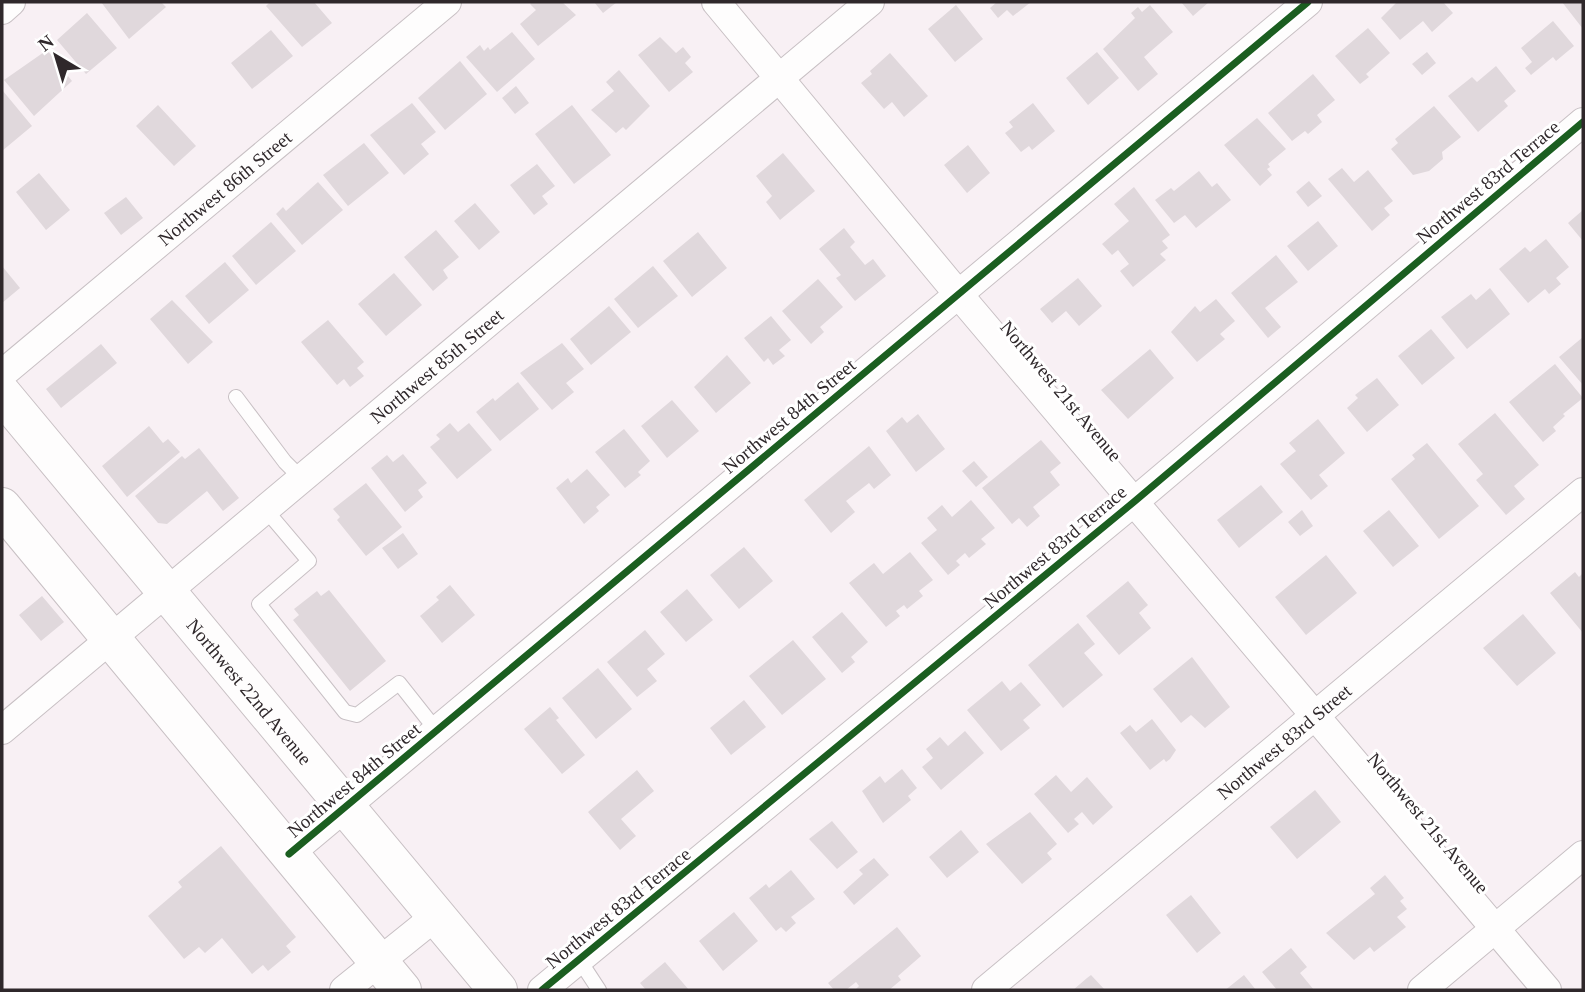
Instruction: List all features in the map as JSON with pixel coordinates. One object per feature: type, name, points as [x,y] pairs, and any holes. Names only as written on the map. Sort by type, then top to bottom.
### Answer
[{"type":"main road","name":"Northwest 22nd Avenue","points":[[2,394],[498,990]]},
{"type":"main road","points":[[2,507],[390,976]]},
{"type":"street","points":[[2,9],[11,2]]},
{"type":"street","name":"Northwest 86th Street","points":[[2,374],[447,2]]},
{"type":"street","name":"Northwest 21st Avenue","points":[[716,2],[958,295],[1548,990]]},
{"type":"street","name":"Northwest 85th Street","points":[[2,730],[870,2]]},
{"type":"street","name":"Northwest 84th Street","points":[[289,854],[1308,2]]},
{"type":"street","name":"Northwest 83rd Terrace","points":[[542,990],[1135,501],[1583,122]]},
{"type":"street","name":"Northwest 83rd Street","points":[[986,990],[1583,492]]},
{"type":"street","points":[[1422,990],[1583,855]]},
{"type":"street","points":[[344,990],[390,976],[436,916]]},
{"type":"lane","points":[[236,397],[285,462],[302,478]]},
{"type":"lane","points":[[265,509],[309,561],[259,604],[345,712],[357,715],[398,682],[437,731]]},
{"type":"lane","points":[[580,961],[599,990]]},
{"type":"building","points":[[101,2],[161,2],[166,7],[129,39]]},
{"type":"building","points":[[270,2],[314,2],[332,23],[302,47],[266,6]]},
{"type":"building","points":[[562,2],[576,15],[538,46],[520,24],[536,10],[530,4]]},
{"type":"building","points":[[594,2],[617,2],[603,13]]},
{"type":"building","points":[[997,2],[1031,2],[1013,16],[1007,10],[998,18],[990,8]]},
{"type":"building","points":[[1181,2],[1209,2],[1193,16]]},
{"type":"building","points":[[1397,2],[1443,2],[1453,13],[1432,32],[1423,21],[1400,40],[1381,18]]},
{"type":"building","points":[[1562,2],[1583,2],[1583,29]]},
{"type":"building","points":[[956,5],[983,39],[955,62],[928,29]]},
{"type":"building","points":[[1150,5],[1173,32],[1144,57],[1158,74],[1138,91],[1103,49],[1135,18],[1131,13],[1138,7],[1142,12]]},
{"type":"building","points":[[87,13],[117,48],[86,74],[57,40]]},
{"type":"building","points":[[1553,21],[1574,46],[1556,61],[1553,57],[1531,75],[1525,68],[1532,62],[1521,48]]},
{"type":"building","points":[[1368,28],[1390,53],[1366,74],[1369,77],[1360,84],[1335,56]]},
{"type":"building","points":[[271,30],[293,56],[252,89],[231,63]]},
{"type":"building","points":[[512,32],[535,59],[497,92],[466,57],[480,45],[484,51],[488,47],[490,50]]},
{"type":"building","points":[[660,37],[676,53],[683,47],[691,57],[685,63],[693,72],[669,92],[638,55]]},
{"type":"building","points":[[47,50],[72,81],[34,116],[4,80]]},
{"type":"building","points":[[1097,52],[1119,78],[1088,105],[1066,78]]},
{"type":"building","points":[[1427,52],[1436,63],[1422,75],[1412,64]]},
{"type":"building","points":[[890,53],[928,96],[904,117],[892,102],[884,109],[861,83]]},
{"type":"building","points":[[460,61],[487,94],[445,130],[418,98]]},
{"type":"building","points":[[1496,66],[1516,91],[1504,101],[1508,106],[1478,132],[1448,96],[1472,77],[1477,82]]},
{"type":"building","points":[[619,70],[650,106],[626,130],[623,127],[616,133],[591,110],[614,91],[606,82]]},
{"type":"building","points":[[1313,74],[1335,100],[1317,115],[1322,122],[1308,134],[1305,131],[1292,141],[1268,113]]},
{"type":"building","points":[[516,86],[529,103],[515,114],[502,98]]},
{"type":"building","points":[[2,92],[32,126],[2,151]]},
{"type":"building","points":[[412,103],[436,132],[421,144],[429,154],[404,175],[370,135]]},
{"type":"building","points":[[1033,103],[1055,131],[1032,150],[1029,146],[1021,152],[1005,133],[1013,127],[1009,122]]},
{"type":"building","points":[[158,105],[196,146],[174,166],[136,126]]},
{"type":"building","points":[[572,105],[611,155],[574,184],[535,134]]},
{"type":"building","points":[[1434,106],[1461,137],[1442,152],[1443,159],[1429,171],[1413,175],[1391,149],[1398,143],[1395,139]]},
{"type":"building","points":[[1257,118],[1286,149],[1268,164],[1270,167],[1267,169],[1272,175],[1260,186],[1224,145]]},
{"type":"building","points":[[364,143],[389,173],[348,206],[323,175]]},
{"type":"building","points":[[968,145],[990,173],[967,193],[944,165]]},
{"type":"building","points":[[783,153],[815,191],[780,220],[766,202],[772,196],[756,176]]},
{"type":"building","points":[[537,164],[555,186],[542,196],[548,204],[534,215],[510,185]]},
{"type":"building","points":[[1342,168],[1354,182],[1368,170],[1393,201],[1384,208],[1390,215],[1372,231],[1328,179]]},
{"type":"building","points":[[1199,171],[1212,187],[1217,183],[1231,200],[1196,228],[1185,215],[1174,223],[1155,200],[1171,188],[1174,191]]},
{"type":"building","points":[[39,173],[70,210],[46,230],[16,192]]},
{"type":"building","points":[[1309,181],[1322,196],[1308,207],[1296,192]]},
{"type":"building","points":[[318,182],[343,210],[302,245],[276,214],[283,207],[286,211]]},
{"type":"building","points":[[1134,187],[1170,235],[1162,241],[1168,248],[1160,254],[1166,260],[1133,287],[1120,271],[1129,264],[1118,250],[1112,255],[1102,244],[1129,221],[1114,204]]},
{"type":"building","points":[[126,197],[143,218],[121,235],[104,213]]},
{"type":"building","points":[[475,203],[500,232],[479,250],[454,221]]},
{"type":"building","points":[[1583,210],[1583,241],[1568,223]]},
{"type":"building","points":[[1318,221],[1338,246],[1308,271],[1287,246]]},
{"type":"building","points":[[271,222],[296,251],[256,285],[232,256]]},
{"type":"building","points":[[844,228],[855,242],[850,247],[865,265],[873,259],[886,276],[855,301],[836,278],[841,275],[819,249]]},
{"type":"building","points":[[436,230],[459,257],[443,270],[448,278],[433,291],[404,257]]},
{"type":"building","points":[[698,232],[727,268],[692,297],[663,261]]},
{"type":"building","points":[[1546,239],[1569,267],[1556,278],[1561,284],[1549,294],[1545,289],[1528,303],[1499,269],[1525,247],[1530,252]]},
{"type":"building","points":[[1276,255],[1298,282],[1265,308],[1281,327],[1268,338],[1231,293]]},
{"type":"building","points":[[225,262],[249,290],[209,324],[185,296]]},
{"type":"building","points":[[2,266],[20,288],[2,303]]},
{"type":"building","points":[[653,266],[678,296],[638,328],[614,299]]},
{"type":"building","points":[[394,273],[422,305],[386,336],[358,304]]},
{"type":"building","points":[[1078,278],[1102,306],[1079,326],[1066,311],[1052,323],[1040,309]]},
{"type":"building","points":[[818,279],[843,307],[820,327],[824,332],[811,344],[782,311]]},
{"type":"building","points":[[1490,288],[1510,314],[1467,349],[1441,317],[1471,294],[1476,300]]},
{"type":"building","points":[[1216,299],[1235,321],[1220,334],[1225,339],[1197,362],[1171,332],[1195,306],[1200,312]]},
{"type":"building","points":[[172,300],[213,342],[188,364],[150,319]]},
{"type":"building","points":[[609,306],[631,332],[591,365],[570,339]]},
{"type":"building","points":[[771,316],[791,340],[779,350],[785,356],[773,365],[768,358],[764,362],[744,338]]},
{"type":"building","points":[[328,320],[364,362],[357,368],[364,376],[350,387],[344,379],[337,385],[301,342]]},
{"type":"building","points":[[1431,329],[1455,358],[1422,385],[1398,356]]},
{"type":"building","points":[[1583,337],[1583,385],[1559,357]]},
{"type":"building","points":[[562,343],[584,369],[566,383],[574,392],[552,410],[520,373]]},
{"type":"building","points":[[101,344],[117,363],[61,408],[46,389]]},
{"type":"building","points":[[1150,349],[1174,378],[1128,419],[1101,390]]},
{"type":"building","points":[[727,355],[751,383],[716,413],[694,387]]},
{"type":"building","points":[[1555,364],[1583,398],[1563,414],[1565,416],[1553,427],[1556,431],[1543,442],[1509,402]]},
{"type":"building","points":[[1377,378],[1399,405],[1367,432],[1347,408],[1358,398],[1355,395]]},
{"type":"building","points":[[518,382],[539,409],[500,441],[476,412]]},
{"type":"building","points":[[672,400],[699,431],[667,458],[641,426]]},
{"type":"building","points":[[1495,413],[1539,465],[1514,486],[1525,499],[1506,515],[1476,480],[1483,474],[1458,444]]},
{"type":"building","points":[[918,414],[945,449],[916,472],[886,431],[902,417],[907,423]]},
{"type":"building","points":[[1318,419],[1345,453],[1319,475],[1328,486],[1311,500],[1280,464],[1296,451],[1289,443]]},
{"type":"building","points":[[450,423],[458,432],[469,423],[492,450],[457,479],[430,447],[440,439],[436,435]]},
{"type":"building","points":[[149,426],[163,443],[168,439],[180,452],[127,497],[102,466]]},
{"type":"building","points":[[624,429],[650,461],[638,472],[641,475],[625,488],[595,452]]},
{"type":"building","points":[[1041,440],[1061,463],[1050,472],[1060,485],[1033,507],[1040,516],[1027,527],[1019,518],[1012,524],[982,488]]},
{"type":"building","points":[[1427,443],[1479,506],[1439,539],[1391,479],[1415,459],[1412,455]]},
{"type":"building","points":[[869,446],[891,475],[874,489],[869,483],[846,501],[855,512],[831,533],[804,500]]},
{"type":"building","points":[[199,448],[239,498],[223,511],[207,491],[167,524],[158,523],[135,496],[182,456],[185,459]]},
{"type":"building","points":[[403,454],[427,483],[418,490],[423,497],[405,512],[371,468],[387,455],[393,462]]},
{"type":"building","points":[[974,461],[988,477],[976,487],[962,471]]},
{"type":"building","points":[[587,469],[610,495],[596,507],[599,511],[584,524],[556,488],[568,478],[571,483]]},
{"type":"building","points":[[366,483],[402,527],[366,556],[337,520],[340,517],[333,509]]},
{"type":"building","points":[[1261,485],[1283,512],[1239,548],[1217,520]]},
{"type":"building","points":[[971,500],[995,528],[981,539],[986,544],[969,558],[965,553],[956,561],[960,565],[948,575],[921,543],[937,530],[927,518],[942,505],[952,517]]},
{"type":"building","points":[[1302,510],[1313,526],[1300,536],[1288,522]]},
{"type":"building","points":[[1389,510],[1419,546],[1393,567],[1363,531]]},
{"type":"building","points":[[403,533],[418,554],[398,569],[382,548]]},
{"type":"building","points":[[744,547],[773,581],[739,609],[710,575]]},
{"type":"building","points":[[910,552],[933,580],[919,591],[923,596],[907,609],[904,605],[896,611],[900,616],[886,627],[849,583],[874,563],[883,574]]},
{"type":"building","points":[[1326,555],[1357,593],[1306,635],[1275,597]]},
{"type":"building","points":[[1575,572],[1579,577],[1583,573],[1583,633],[1550,593]]},
{"type":"building","points":[[1128,581],[1148,605],[1139,613],[1151,628],[1119,655],[1086,616]]},
{"type":"building","points":[[450,585],[475,615],[442,643],[420,616],[439,600],[436,597]]},
{"type":"building","points":[[687,589],[713,620],[686,642],[660,612]]},
{"type":"building","points":[[329,590],[386,661],[350,691],[293,620],[299,615],[294,609],[317,591],[321,596]]},
{"type":"building","points":[[42,596],[64,622],[41,641],[19,615]]},
{"type":"building","points":[[842,612],[868,642],[851,657],[855,662],[842,673],[812,637]]},
{"type":"building","points":[[1523,614],[1556,653],[1517,686],[1483,648]]},
{"type":"building","points":[[1078,623],[1095,644],[1084,653],[1103,675],[1063,708],[1028,665]]},
{"type":"building","points":[[645,630],[665,654],[647,669],[657,681],[637,697],[607,662]]},
{"type":"building","points":[[793,640],[826,679],[782,715],[749,676]]},
{"type":"building","points":[[1192,657],[1230,707],[1205,728],[1191,715],[1181,723],[1153,689]]},
{"type":"building","points":[[598,668],[632,709],[596,739],[562,698]]},
{"type":"building","points":[[1002,681],[1010,691],[1021,682],[1041,705],[1023,720],[1030,728],[1001,751],[967,710]]},
{"type":"building","points":[[744,700],[766,727],[731,755],[710,728]]},
{"type":"building","points":[[550,707],[559,718],[556,720],[585,755],[562,774],[524,729]]},
{"type":"building","points":[[1152,719],[1176,750],[1170,759],[1166,762],[1164,759],[1150,770],[1120,733],[1130,725],[1136,732]]},
{"type":"building","points":[[965,731],[984,753],[941,790],[922,767],[933,758],[926,749],[940,737],[948,746]]},
{"type":"building","points":[[902,769],[917,788],[908,796],[911,800],[883,823],[862,791],[880,776],[885,783]]},
{"type":"building","points":[[637,770],[654,791],[621,819],[636,836],[620,850],[588,812]]},
{"type":"building","points":[[1056,775],[1071,792],[1087,777],[1113,807],[1093,825],[1082,812],[1074,819],[1079,824],[1068,833],[1034,794]]},
{"type":"building","points":[[1315,790],[1341,822],[1297,859],[1270,827]]},
{"type":"building","points":[[1030,812],[1057,844],[1047,853],[1052,859],[1022,884],[986,844]]},
{"type":"building","points":[[832,821],[858,852],[837,869],[809,839]]},
{"type":"building","points":[[961,830],[979,852],[947,878],[929,857]]},
{"type":"building","points":[[221,846],[296,937],[286,946],[291,952],[268,971],[263,965],[252,974],[222,938],[205,953],[199,947],[184,959],[148,916],[182,887],[178,882]]},
{"type":"building","points":[[874,858],[889,875],[854,905],[843,892],[863,874],[859,870]]},
{"type":"building","points":[[791,870],[815,899],[791,917],[796,923],[786,932],[781,927],[776,931],[749,898],[766,884],[769,888]]},
{"type":"building","points":[[1385,875],[1404,898],[1400,901],[1407,909],[1397,917],[1406,927],[1374,952],[1370,947],[1354,960],[1326,933],[1375,894],[1370,888]]},
{"type":"building","points":[[1191,895],[1221,933],[1197,953],[1166,915]]},
{"type":"building","points":[[734,912],[758,941],[723,971],[699,941]]},
{"type":"building","points":[[897,927],[921,956],[898,976],[901,980],[889,990],[855,990],[859,986],[856,982],[846,990],[834,990],[828,983]]},
{"type":"building","points":[[1291,948],[1307,967],[1300,973],[1314,990],[1277,990],[1262,972]]},
{"type":"building","points":[[665,962],[689,990],[646,990],[640,983]]},
{"type":"building","points":[[1091,975],[1105,990],[1073,990],[1087,978]]},
{"type":"building","points":[[1244,975],[1256,990],[1225,990],[1229,987]]},
{"type":"cycle path","points":[[289,854],[1308,2]]},
{"type":"cycle path","points":[[542,990],[1135,501],[1583,122]]}]
